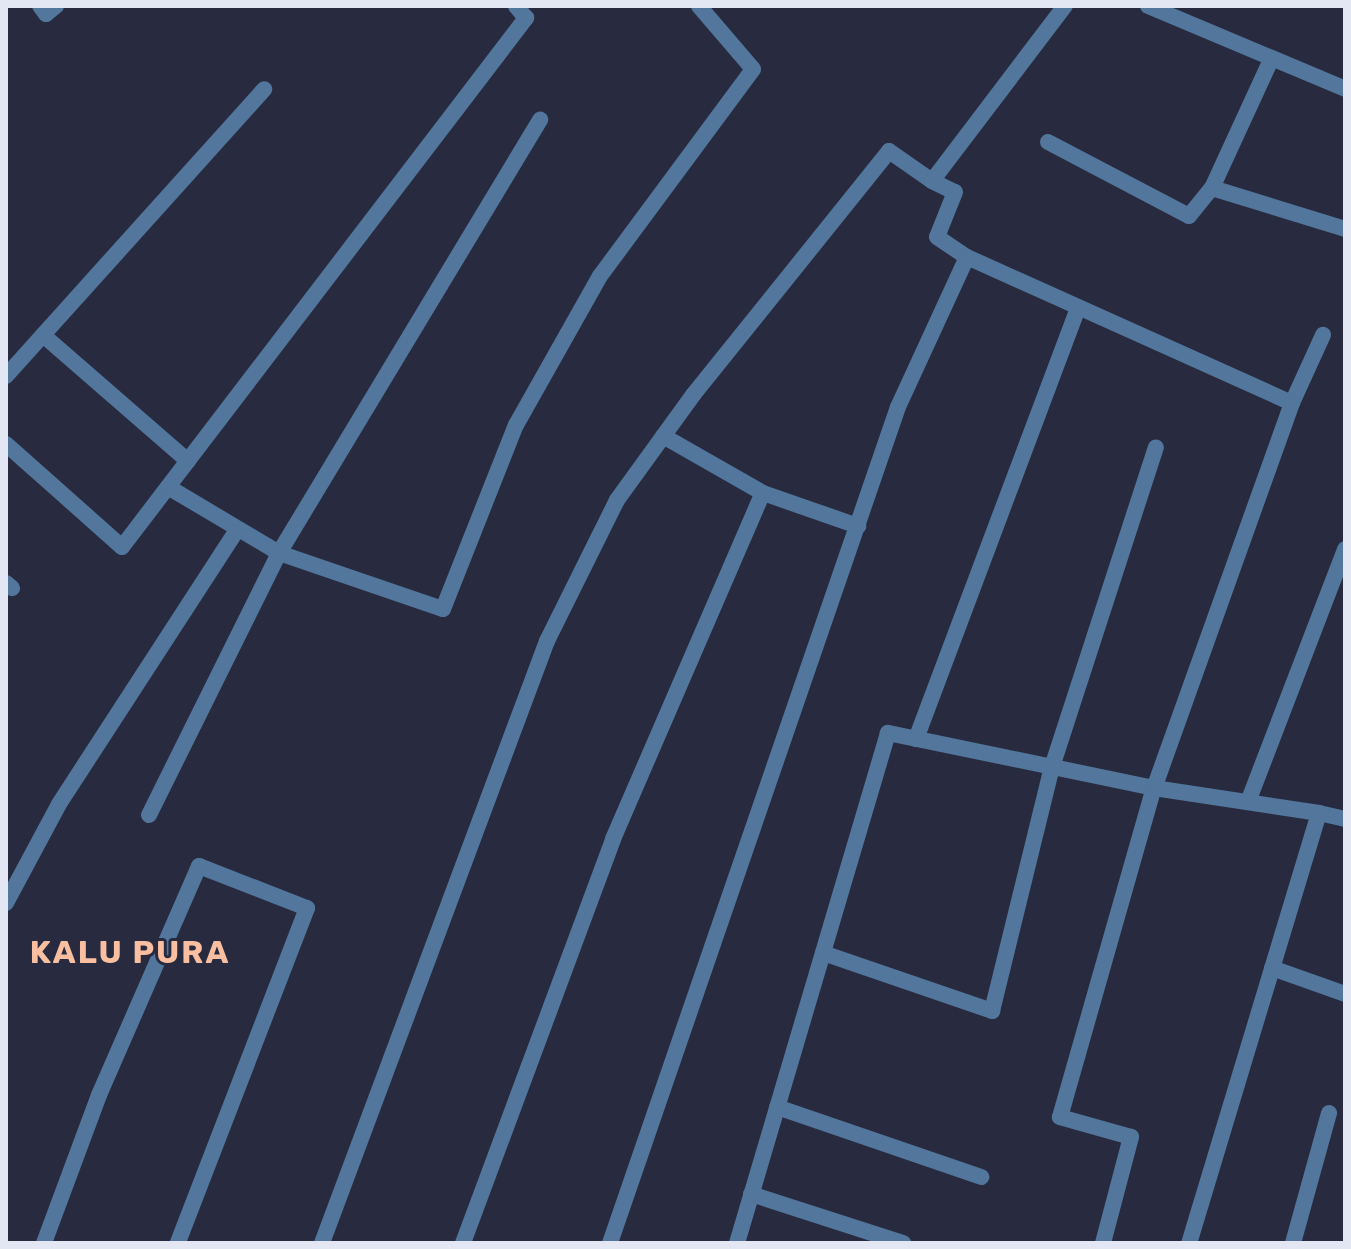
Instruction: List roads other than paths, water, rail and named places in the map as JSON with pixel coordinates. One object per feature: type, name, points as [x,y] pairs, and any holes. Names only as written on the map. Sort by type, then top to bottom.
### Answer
[{"type":"street","points":[[40,6],[46,14],[56,6]]},
{"type":"street","points":[[6,444],[122,547],[526,18],[516,6]]},
{"type":"street","points":[[168,487],[235,533],[279,553],[443,609],[516,425],[600,276],[753,69],[699,6]]},
{"type":"street","points":[[932,181],[1065,6]]},
{"type":"street","points":[[1148,6],[1345,89]]},
{"type":"street","points":[[1048,142],[1189,216],[1212,188],[1271,60]]},
{"type":"street","points":[[6,376],[264,89]]},
{"type":"street","points":[[149,815],[279,553],[540,120]]},
{"type":"street","points":[[322,1243],[547,641],[617,500],[663,436],[889,151],[932,181],[955,192],[937,237],[967,257],[1292,403]]},
{"type":"street","points":[[1212,188],[1345,229]]},
{"type":"street","points":[[610,1243],[898,407],[967,257]]},
{"type":"street","points":[[916,739],[1078,307]]},
{"type":"street","points":[[43,335],[188,461]]},
{"type":"street","points":[[1103,1243],[1131,1137],[1060,1117],[1154,788],[1292,403],[1323,335]]},
{"type":"street","points":[[663,436],[763,493],[858,526]]},
{"type":"street","points":[[823,953],[992,1011],[1052,767],[1156,447]]},
{"type":"street","points":[[463,1243],[613,839],[763,493]]},
{"type":"street","points":[[6,903],[59,804],[235,533]]},
{"type":"street","points":[[1248,802],[1345,549]]},
{"type":"street","points":[[737,1243],[888,733],[1154,788],[1345,819]]},
{"type":"street","points":[[1189,1243],[1319,813]]},
{"type":"street","points":[[44,1243],[99,1095],[199,866],[307,908],[178,1243]]},
{"type":"street","points":[[1272,968],[1345,994]]},
{"type":"street","points":[[777,1107],[981,1177]]},
{"type":"street","points":[[1293,1243],[1329,1113]]},
{"type":"street","points":[[751,1194],[903,1243]]},
{"type":"district","name":"KALU PURA","points":[[130,952]]}]
